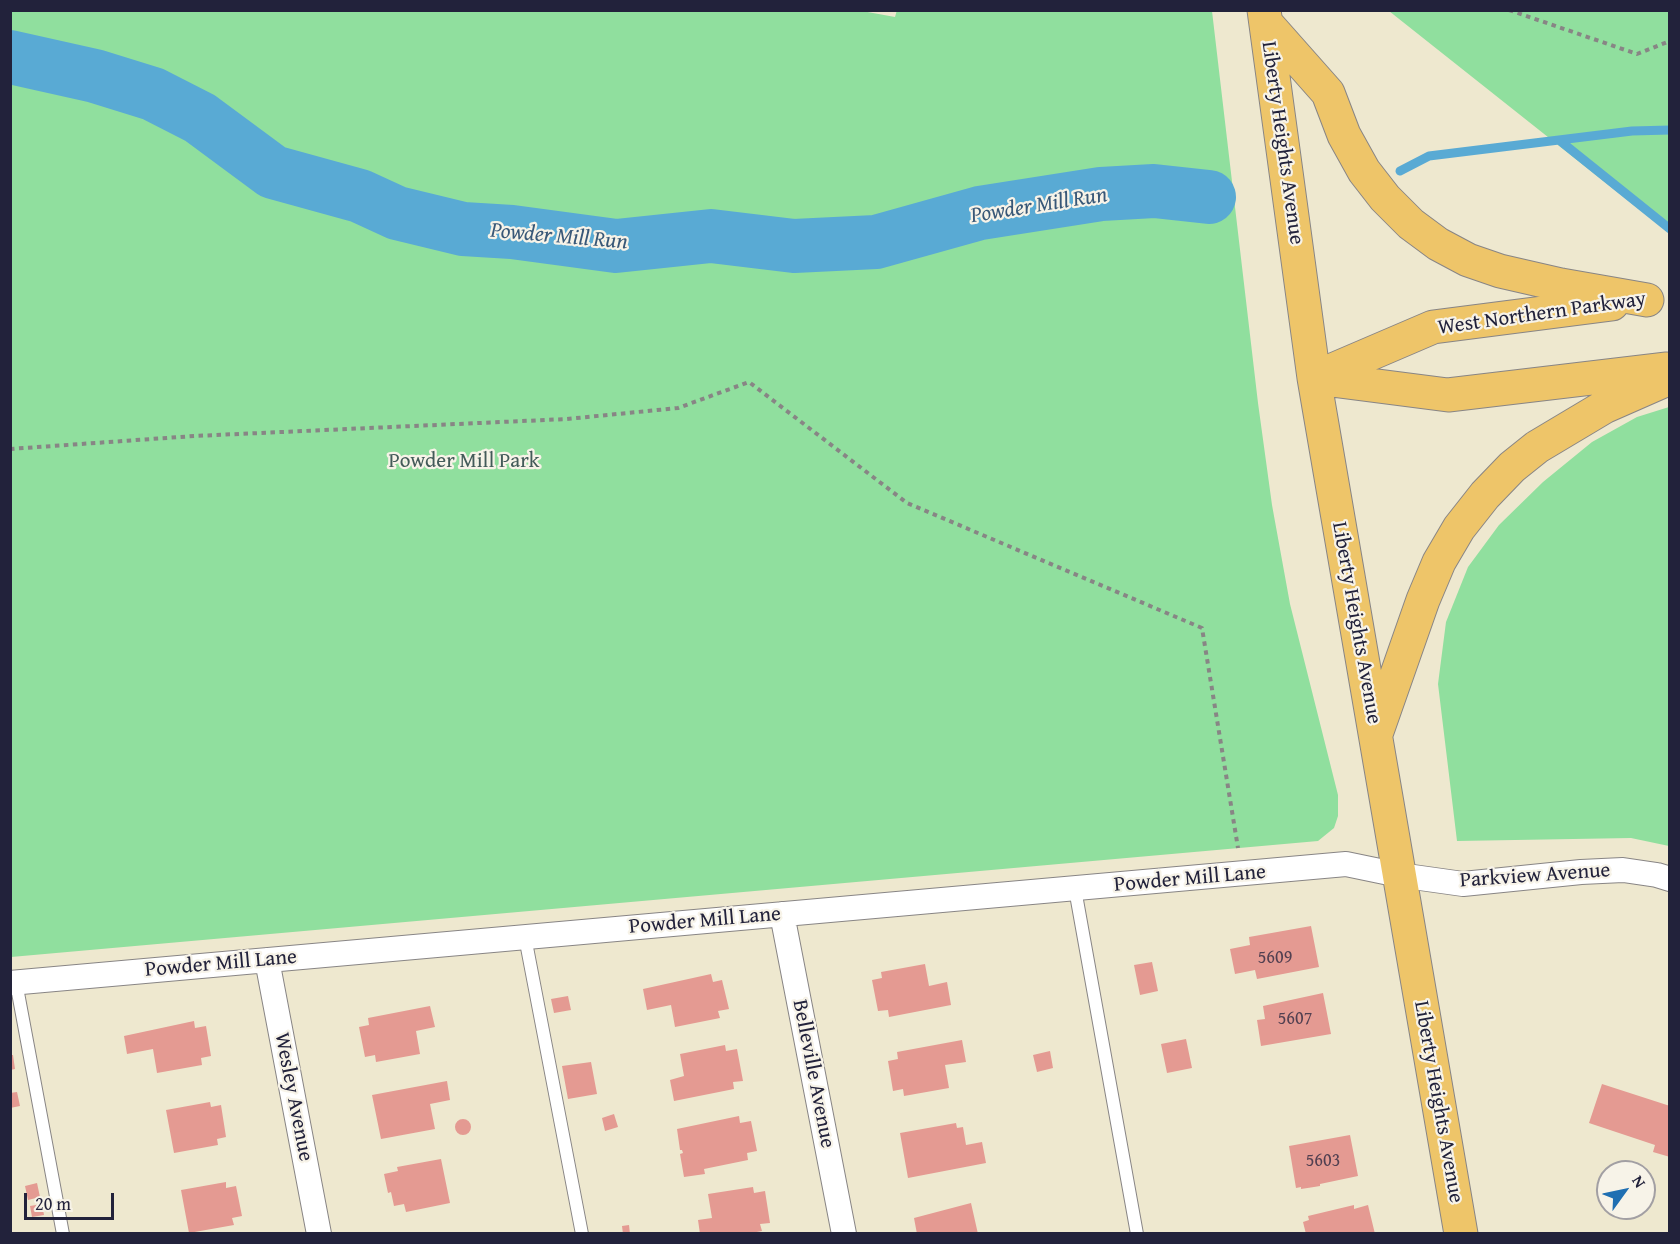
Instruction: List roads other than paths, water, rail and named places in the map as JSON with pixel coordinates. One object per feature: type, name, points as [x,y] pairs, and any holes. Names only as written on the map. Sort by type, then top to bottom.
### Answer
[{"type":"main road","points":[[1265,17],[1328,93],[1344,135],[1364,171],[1384,198],[1411,224],[1438,244],[1468,260],[1500,271],[1561,285],[1658,298]]},
{"type":"main road","name":"Liberty Heights Avenue","points":[[1265,17],[1314,378],[1461,1233]]},
{"type":"main road","name":"West Northern Parkway","points":[[1314,378],[1432,327],[1658,298]]},
{"type":"main road","points":[[1314,378],[1448,395],[1670,368]]},
{"type":"main road","points":[[1375,736],[1423,600],[1439,562],[1459,528],[1485,495],[1512,467],[1537,447],[1604,407],[1670,378]]},
{"type":"street","name":"Powder Mill Lane","points":[[13,983],[1075,890],[1346,864],[1400,875]]},
{"type":"street","name":"Parkview Avenue","points":[[1400,875],[1463,884],[1623,870],[1670,879]]},
{"type":"street","name":"Belleville Avenue","points":[[782,914],[844,1233]]},
{"type":"street","name":"Wesley Avenue","points":[[267,960],[320,1233]]},
{"type":"lane","points":[[1075,890],[1137,1233]]},
{"type":"lane","points":[[525,937],[582,1233]]},
{"type":"lane","points":[[13,983],[63,1233]]},
{"type":"waterway","name":"Powder Mill Run","points":[[10,57],[95,76],[153,94],[200,118],[273,172],[360,196],[397,213],[463,229],[512,232],[616,246],[711,236],[794,246],[876,242],[980,213],[1101,194],[1154,191],[1209,197]]},
{"type":"waterway","points":[[1400,171],[1429,156],[1632,131],[1670,130]]},
{"type":"waterway","points":[[1559,140],[1670,229]]},
{"type":"park label","name":"Powder Mill Park","points":[[464,462]]}]
